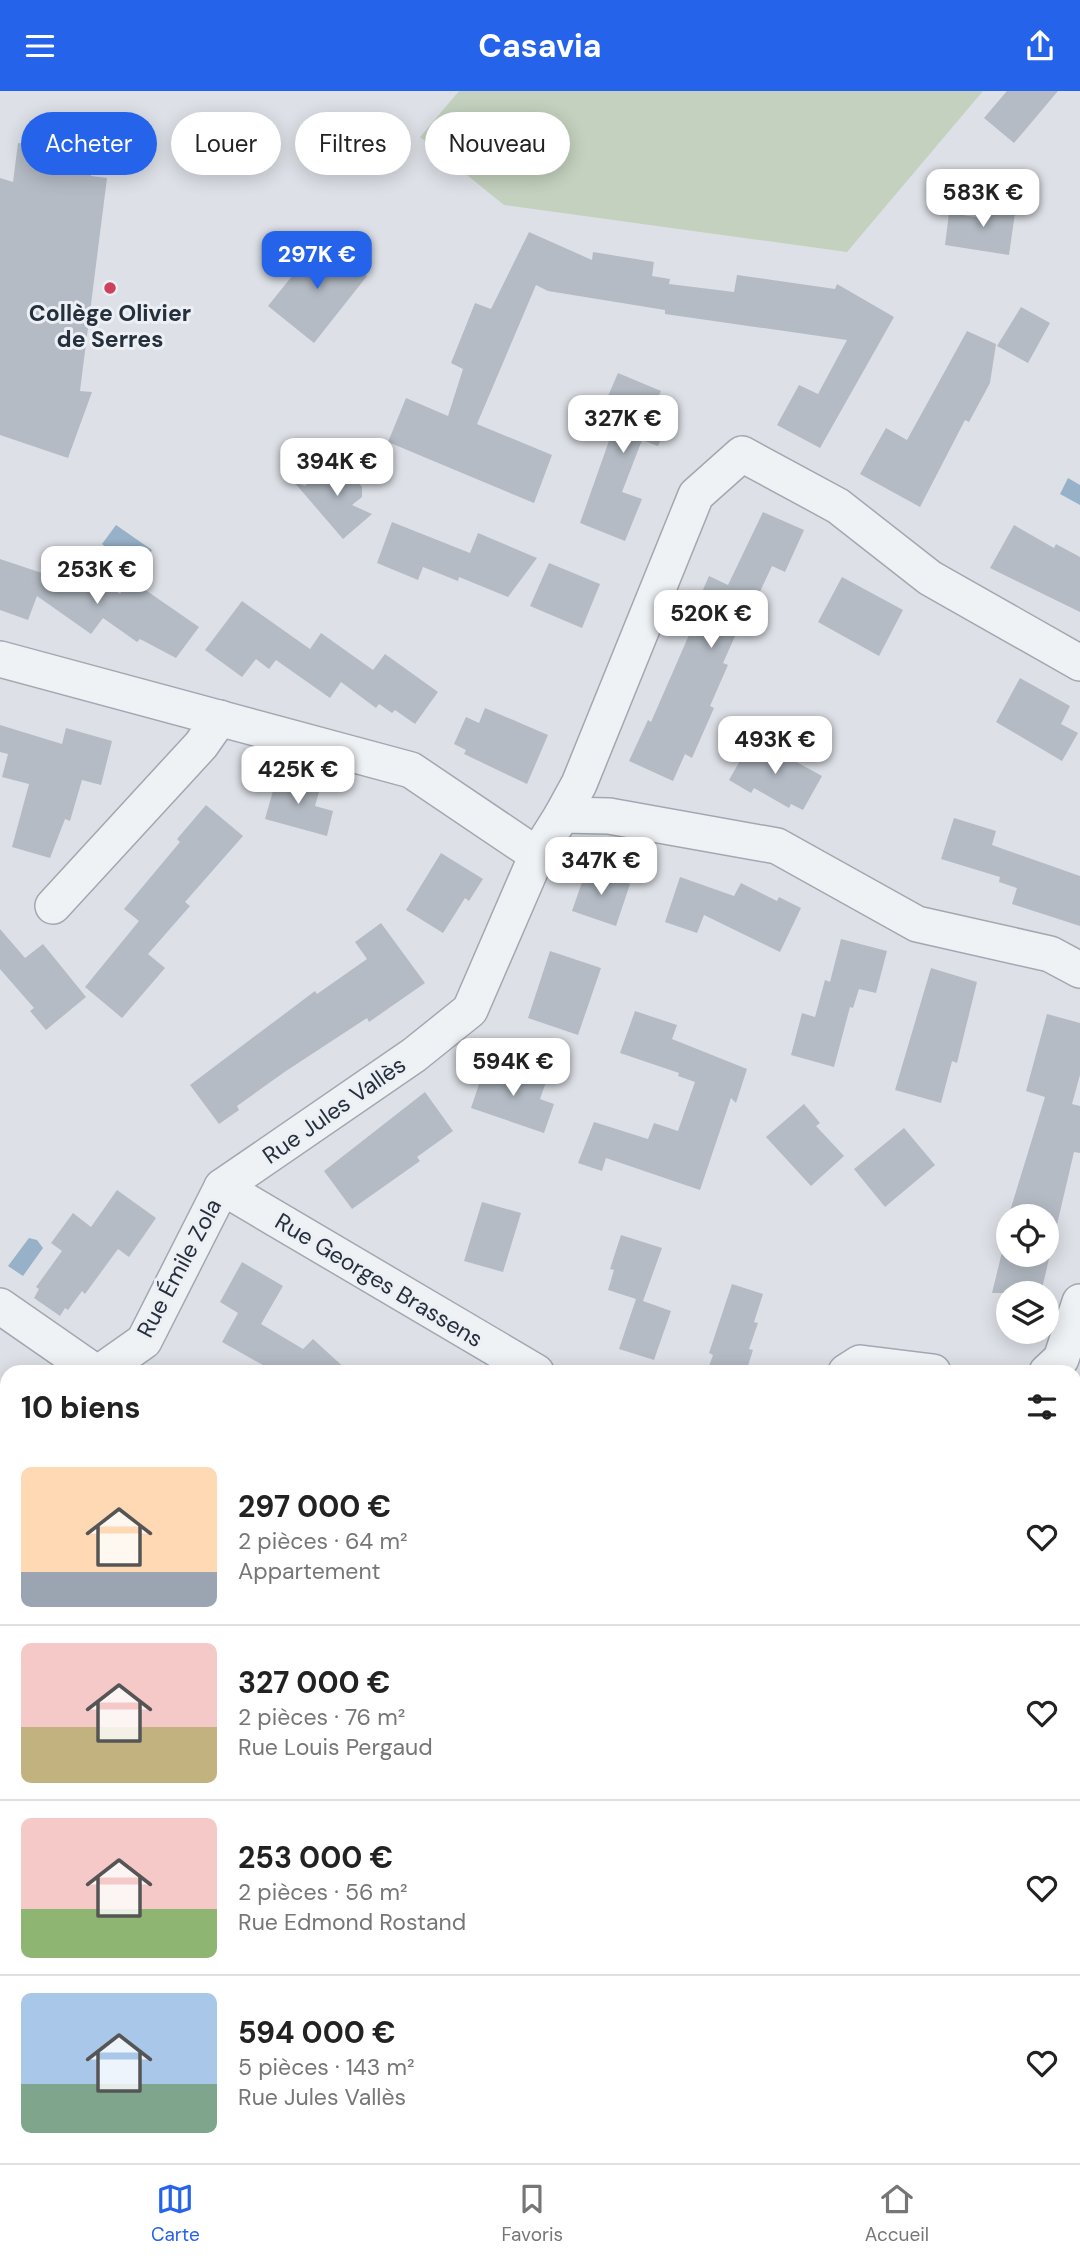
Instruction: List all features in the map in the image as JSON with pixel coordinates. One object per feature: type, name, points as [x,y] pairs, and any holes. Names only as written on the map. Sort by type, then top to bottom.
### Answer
[{"type":"street","name":"Rue Jules Vallès","points":[[222,1187],[414,1055],[470,1010],[537,855],[579,784],[696,495],[742,454],[838,506],[929,578],[1080,663]]},
{"type":"street","points":[[0,659],[411,770],[537,855]]},
{"type":"street","points":[[53,906],[201,745],[220,718]]},
{"type":"street","points":[[562,815],[609,816],[777,846],[917,925],[1050,954],[1080,970]]},
{"type":"street","name":"Rue Émile Zola","points":[[108,1365],[144,1341],[222,1187]]},
{"type":"street","name":"Rue Georges Brassens","points":[[222,1187],[524,1365]]},
{"type":"street","points":[[1055,1365],[1061,1359],[1080,1302]]},
{"type":"street","points":[[0,1305],[87,1365]]},
{"type":"street","points":[[857,1365],[876,1365]]},
{"type":"green space","points":[[459,91],[983,91],[847,252],[504,205],[467,175],[570,175],[570,112],[441,112]]},
{"type":"water","points":[[1068,478],[1080,485],[1080,505],[1060,494]]},
{"type":"water","points":[[116,525],[152,550],[137,572],[102,544]]},
{"type":"water","points":[[29,1238],[37,1240],[43,1248],[23,1276],[8,1266]]},
{"type":"building","points":[[1007,91],[1058,91],[1014,143],[984,118]]},
{"type":"building","points":[[18,143],[21,143],[21,175],[91,175],[107,178],[80,391],[92,392],[68,458],[0,435],[0,178],[13,182]]},
{"type":"building","points":[[984,201],[1016,206],[1009,255],[945,245],[949,213],[982,218]]},
{"type":"building","points":[[529,232],[592,260],[593,252],[654,262],[652,276],[670,279],[669,284],[734,292],[737,275],[835,289],[837,284],[894,317],[820,448],[777,425],[799,385],[818,394],[847,340],[665,314],[665,310],[548,291],[536,285],[477,424],[552,455],[534,503],[388,442],[406,398],[448,416],[463,369],[451,363],[475,303],[491,309]]},
{"type":"building","points":[[321,240],[367,276],[314,343],[268,306]]},
{"type":"building","points":[[1021,307],[1050,323],[1028,363],[997,346]]},
{"type":"building","points":[[967,331],[996,344],[990,383],[969,422],[965,420],[920,507],[860,474],[886,428],[907,440]]},
{"type":"building","points":[[618,373],[661,391],[653,408],[671,416],[658,446],[642,440],[622,492],[642,499],[625,541],[580,523],[615,424],[599,417]]},
{"type":"building","points":[[338,458],[362,487],[362,497],[352,505],[372,514],[343,539],[294,482],[305,486]]},
{"type":"building","points":[[763,512],[804,530],[785,572],[772,566],[757,598],[753,596],[723,663],[728,665],[710,706],[714,708],[692,758],[685,754],[673,781],[629,761],[648,720],[651,722],[696,619],[691,617],[709,576],[728,585]]},
{"type":"building","points":[[392,522],[470,553],[478,533],[537,558],[508,597],[459,577],[458,581],[423,567],[418,580],[377,563]]},
{"type":"building","points":[[1014,525],[1054,548],[1056,544],[1080,557],[1080,612],[990,568]]},
{"type":"building","points":[[0,559],[72,583],[83,568],[120,594],[131,580],[199,627],[176,658],[140,639],[137,642],[103,618],[91,634],[37,596],[28,620],[0,610]]},
{"type":"building","points":[[549,563],[600,584],[582,628],[530,606]]},
{"type":"building","points":[[842,577],[903,610],[879,656],[818,622]]},
{"type":"building","points":[[242,601],[310,649],[321,633],[373,670],[385,654],[438,692],[415,724],[395,710],[392,713],[379,704],[376,708],[341,682],[330,698],[276,660],[269,669],[256,659],[242,677],[205,650]]},
{"type":"building","points":[[1020,678],[1070,706],[1061,724],[1078,733],[1062,761],[996,722]]},
{"type":"building","points":[[485,708],[548,735],[527,784],[464,754],[466,750],[454,744],[466,717],[479,723]]},
{"type":"building","points":[[0,725],[62,744],[66,728],[112,741],[101,785],[82,780],[70,821],[65,819],[50,858],[12,847],[29,784],[2,777],[8,754],[0,752]]},
{"type":"building","points":[[753,738],[822,776],[803,810],[791,804],[789,808],[754,788],[751,793],[729,780]]},
{"type":"building","points":[[278,773],[321,785],[315,806],[333,811],[327,836],[265,819]]},
{"type":"building","points":[[206,805],[243,836],[185,902],[190,906],[148,954],[165,968],[122,1018],[85,987],[139,921],[124,909],[180,842],[177,839]]},
{"type":"building","points":[[954,818],[996,831],[992,845],[1080,876],[1080,926],[1012,904],[1017,888],[999,882],[1000,877],[941,859]]},
{"type":"building","points":[[441,853],[483,879],[469,901],[465,898],[443,933],[406,910]]},
{"type":"building","points":[[587,868],[630,884],[616,926],[572,911]]},
{"type":"building","points":[[680,877],[734,896],[741,883],[777,901],[779,897],[801,908],[780,952],[704,915],[697,933],[665,922]]},
{"type":"building","points":[[381,923],[425,983],[369,1022],[367,1018],[286,1071],[237,1106],[239,1110],[219,1124],[190,1085],[315,991],[317,994],[367,959],[355,942]]},
{"type":"building","points":[[0,929],[25,958],[43,944],[86,997],[46,1030],[30,1011],[34,1008],[0,969]]},
{"type":"building","points":[[841,939],[887,951],[876,993],[859,989],[853,1008],[850,1007],[834,1067],[791,1055],[802,1013],[815,1017],[825,980],[830,982]]},
{"type":"building","points":[[550,951],[601,968],[578,1035],[528,1018]]},
{"type":"building","points":[[931,968],[977,982],[957,1063],[952,1061],[941,1103],[895,1090]]},
{"type":"building","points":[[635,1011],[677,1025],[672,1039],[747,1069],[736,1103],[731,1098],[700,1190],[606,1158],[602,1171],[578,1163],[594,1122],[648,1139],[654,1123],[678,1131],[695,1082],[678,1076],[679,1073],[620,1053]]},
{"type":"building","points":[[1047,1014],[1080,1023],[1080,1075],[1072,1104],[1080,1106],[1080,1153],[1074,1152],[1059,1216],[1059,1204],[1013,1204],[1045,1097],[1026,1091]]},
{"type":"building","points":[[485,1066],[502,1072],[504,1068],[546,1082],[540,1099],[554,1104],[544,1133],[471,1108]]},
{"type":"building","points":[[425,1092],[453,1131],[417,1157],[420,1161],[352,1209],[324,1171]]},
{"type":"building","points":[[804,1104],[820,1123],[816,1126],[844,1156],[811,1186],[766,1137]]},
{"type":"building","points":[[904,1128],[935,1165],[885,1207],[854,1169]]},
{"type":"building","points":[[117,1190],[156,1218],[129,1257],[118,1249],[85,1294],[82,1291],[60,1316],[34,1298],[39,1289],[36,1287],[62,1251],[51,1243],[73,1213],[91,1227]]},
{"type":"building","points":[[482,1202],[521,1213],[503,1272],[464,1261]]},
{"type":"building","points":[[621,1235],[662,1248],[643,1301],[671,1311],[654,1360],[619,1349],[636,1299],[608,1290],[614,1270],[610,1269]]},
{"type":"building","points":[[242,1262],[283,1286],[261,1324],[303,1349],[313,1339],[341,1365],[263,1365],[222,1342],[238,1313],[220,1302]]},
{"type":"building","points":[[998,1267],[1047,1267],[1044,1281],[996,1281],[996,1293],[992,1293]]},
{"type":"building","points":[[732,1284],[763,1294],[754,1322],[758,1323],[749,1349],[753,1350],[748,1365],[709,1365],[713,1355],[709,1353]]},
{"type":"place","name":"Collège Olivier de Serres","points":[[110,288]]}]
